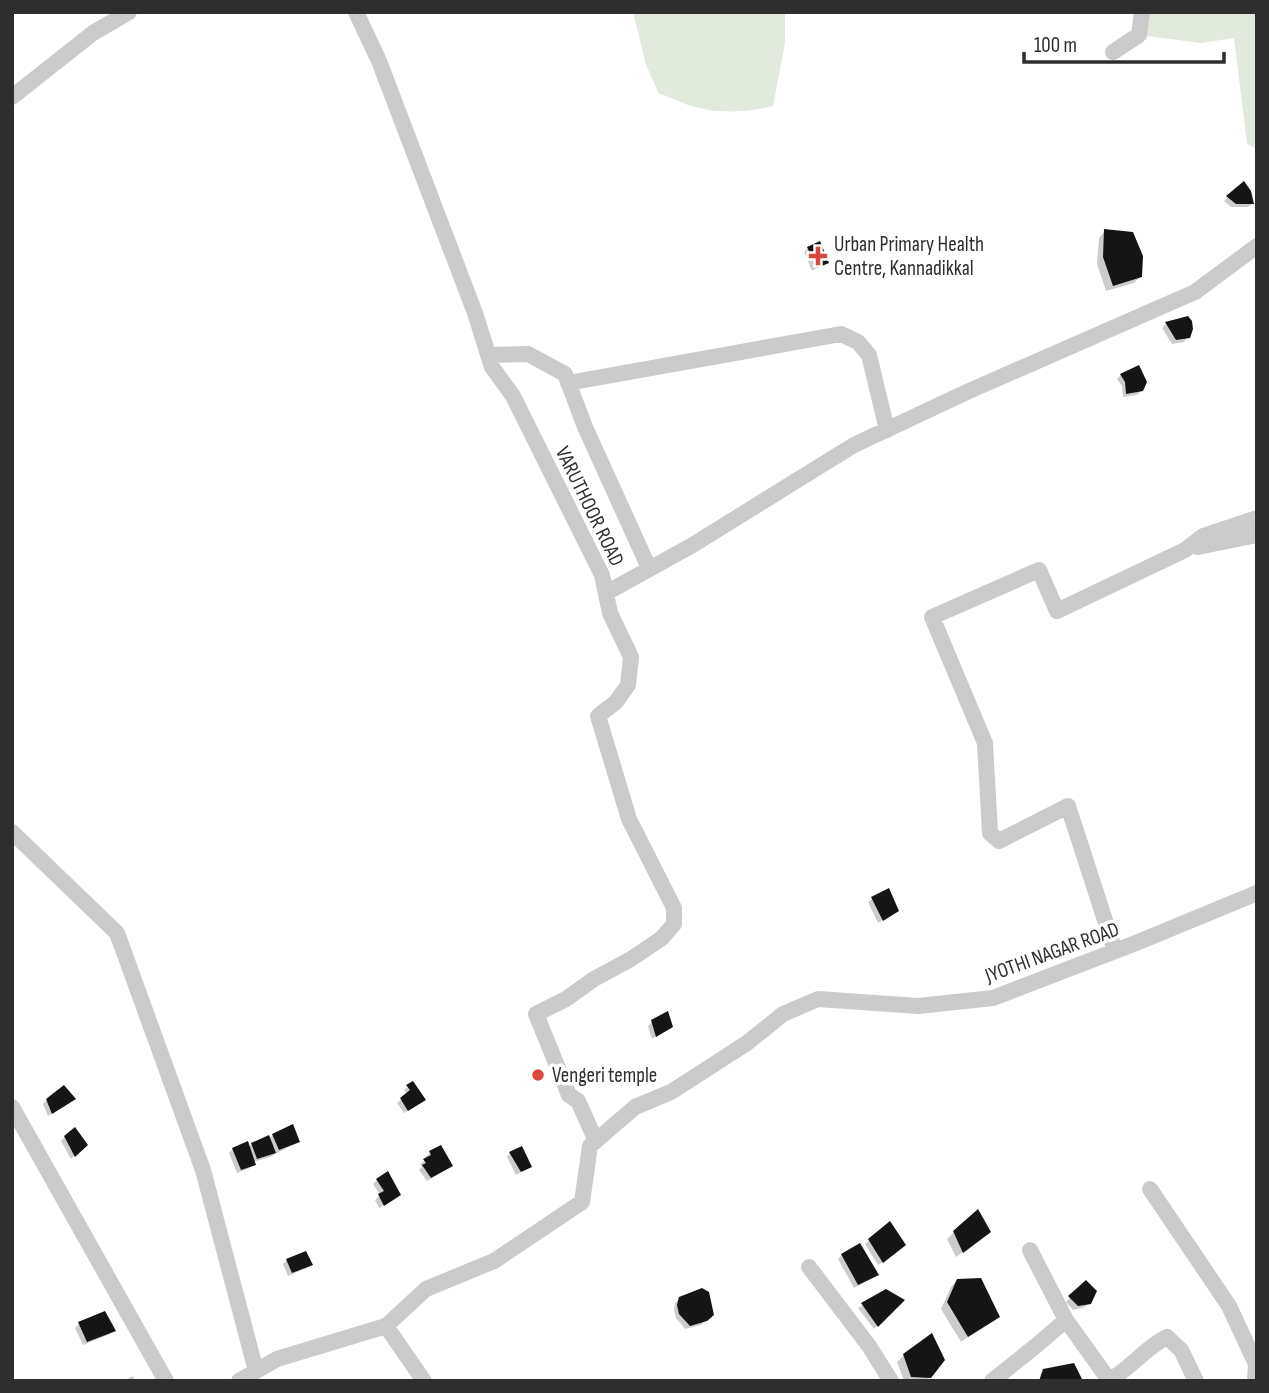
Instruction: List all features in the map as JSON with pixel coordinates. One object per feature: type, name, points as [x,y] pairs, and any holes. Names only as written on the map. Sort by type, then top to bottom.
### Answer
[{"type":"street","points":[[12,97],[93,33],[129,12]]},
{"type":"street","name":"VARUTHOOR ROAD","points":[[356,12],[379,61],[475,313],[492,367],[513,396],[602,575],[610,613],[631,657],[628,685],[616,702],[598,716],[629,819],[674,908],[674,924],[662,938],[566,999],[536,1014],[569,1095],[578,1101],[596,1141]]},
{"type":"street","points":[[1113,52],[1139,35],[1142,12]]},
{"type":"street","points":[[606,593],[691,546],[854,445],[969,391],[1195,292],[1257,246]]},
{"type":"street","points":[[568,383],[841,334],[858,342],[869,355],[887,430]]},
{"type":"street","points":[[488,355],[528,354],[565,374],[585,427],[649,568]]},
{"type":"street","points":[[1115,951],[1068,806],[999,841],[990,833],[985,743],[932,617],[1039,570],[1057,611],[1185,550],[1203,536],[1257,518]]},
{"type":"street","points":[[1185,550],[1257,535]]},
{"type":"street","points":[[12,832],[117,933],[203,1170],[256,1371]]},
{"type":"street","name":"JYOTHI NAGAR ROAD","points":[[596,1141],[635,1107],[671,1091],[747,1043],[783,1014],[818,999],[918,1006],[993,998],[1257,893]]},
{"type":"street","points":[[12,1107],[166,1381]]},
{"type":"street","points":[[239,1381],[277,1359],[386,1326],[426,1289],[494,1261],[583,1202],[590,1146],[596,1141]]},
{"type":"street","points":[[1150,1189],[1229,1306],[1256,1364],[1255,1381]]},
{"type":"street","points":[[1030,1250],[1066,1320],[1109,1380],[1122,1373],[1152,1345],[1167,1337],[1181,1350],[1196,1381]]},
{"type":"street","points":[[809,1267],[869,1346],[891,1381]]},
{"type":"street","points":[[992,1381],[1066,1320]]},
{"type":"street","points":[[386,1326],[424,1381]]},
{"type":"shaded area","points":[[633,12],[785,12],[785,43],[773,106],[744,111],[714,111],[659,94],[646,65]]},
{"type":"shaded area","points":[[1132,12],[1257,12],[1257,149],[1247,144],[1234,38],[1201,43],[1139,35]]},
{"type":"building","points":[[1244,181],[1251,191],[1254,204],[1236,204],[1226,196]]},
{"type":"building","points":[[1104,229],[1133,232],[1143,256],[1142,277],[1113,286],[1103,257]]},
{"type":"building","points":[[820,241],[829,263],[817,268],[807,247]]},
{"type":"building","points":[[1188,316],[1193,329],[1190,338],[1176,340],[1165,322]]},
{"type":"building","points":[[1139,365],[1147,382],[1143,391],[1126,394],[1125,382],[1120,374]]},
{"type":"building","points":[[889,888],[899,911],[883,921],[871,897]]},
{"type":"building","points":[[668,1011],[673,1027],[656,1037],[651,1020]]},
{"type":"building","points":[[413,1081],[426,1100],[408,1111],[400,1098],[410,1090],[406,1085]]},
{"type":"building","points":[[64,1085],[76,1099],[52,1114],[46,1099]]},
{"type":"building","points":[[293,1124],[300,1142],[279,1150],[272,1134]]},
{"type":"building","points":[[75,1127],[88,1145],[75,1157],[64,1136]]},
{"type":"building","points":[[269,1135],[276,1153],[257,1159],[251,1143]]},
{"type":"building","points":[[248,1141],[256,1165],[241,1170],[232,1148]]},
{"type":"building","points":[[441,1145],[453,1166],[431,1178],[422,1165],[426,1163],[423,1159],[431,1155],[429,1151]]},
{"type":"building","points":[[522,1146],[532,1167],[521,1172],[509,1152]]},
{"type":"building","points":[[388,1171],[401,1195],[384,1206],[378,1194],[384,1191],[376,1179]]},
{"type":"building","points":[[978,1209],[991,1232],[963,1253],[953,1231]]},
{"type":"building","points":[[890,1221],[906,1245],[883,1263],[868,1239]]},
{"type":"building","points":[[860,1243],[879,1275],[858,1285],[841,1254]]},
{"type":"building","points":[[306,1251],[313,1265],[292,1273],[286,1259]]},
{"type":"building","points":[[981,1278],[1000,1317],[968,1337],[947,1302],[957,1279]]},
{"type":"building","points":[[1086,1280],[1097,1291],[1091,1304],[1078,1306],[1068,1296]]},
{"type":"building","points":[[702,1288],[709,1292],[714,1315],[707,1321],[690,1326],[679,1314],[679,1297]]},
{"type":"building","points":[[886,1289],[905,1300],[878,1327],[861,1303]]},
{"type":"building","points":[[105,1311],[116,1331],[87,1342],[78,1322]]},
{"type":"building","points":[[932,1333],[945,1360],[931,1378],[911,1377],[903,1354]]},
{"type":"building","points":[[1074,1363],[1083,1381],[1039,1381],[1043,1369]]},
{"type":"place","name":"Urban Primary Health Centre, Kannadikkal","points":[[818,256]]},
{"type":"place","name":"Vengeri temple","points":[[538,1075]]}]
